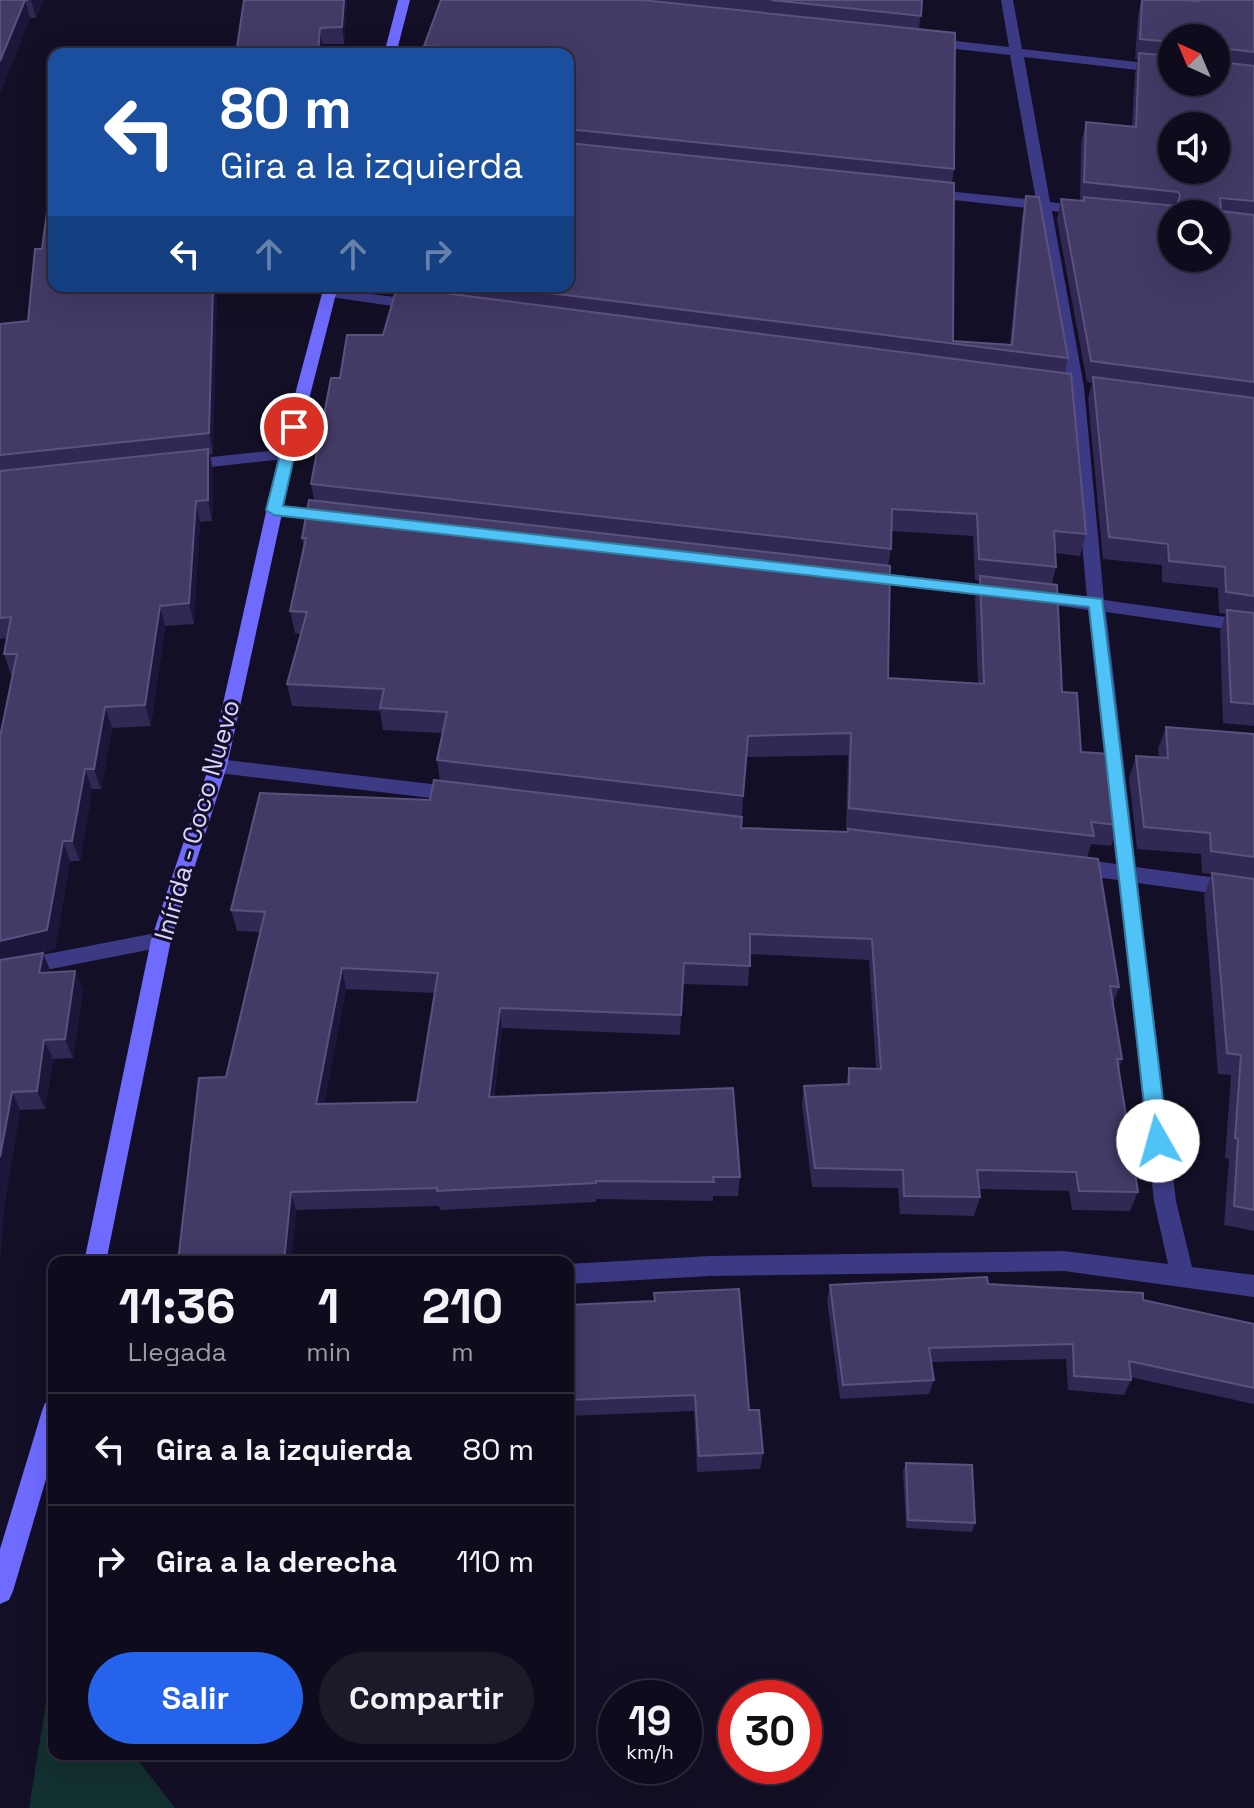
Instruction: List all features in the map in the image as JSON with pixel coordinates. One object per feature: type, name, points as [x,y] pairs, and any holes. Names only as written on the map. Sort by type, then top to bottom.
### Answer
[{"type":"street","points":[[392,48],[404,0]]},
{"type":"street","points":[[1007,0],[1075,388],[1096,603],[1165,1201],[1182,1276]]},
{"type":"street","points":[[922,42],[1158,68]]},
{"type":"street","points":[[916,192],[1100,212]]},
{"type":"street","name":"Inírida - Coco Nuevo","points":[[96,1256],[161,940],[218,766],[287,454],[329,292]]},
{"type":"street","points":[[343,292],[438,307]]},
{"type":"street","points":[[166,467],[287,454]]},
{"type":"street","points":[[274,510],[353,519]]},
{"type":"street","points":[[843,574],[1096,603],[1254,627]]},
{"type":"street","points":[[218,766],[469,795]]},
{"type":"street","points":[[1049,864],[1254,891]]},
{"type":"street","points":[[0,971],[161,940]]},
{"type":"street","points":[[574,1274],[710,1266],[1064,1261],[1254,1286]]},
{"type":"street","points":[[0,1591],[48,1431]]},
{"type":"green space","points":[[48,1690],[48,1760],[138,1760],[175,1808],[29,1808]]},
{"type":"building","points":[[0,0],[25,0],[0,61]]},
{"type":"building","points":[[244,0],[344,0],[342,27],[320,28],[318,48],[237,48]]},
{"type":"building","points":[[441,0],[642,0],[955,33],[954,169],[574,130],[574,48],[424,46]]},
{"type":"building","points":[[771,0],[922,0],[921,16]]},
{"type":"building","points":[[1142,0],[1254,0],[1254,52],[1230,49],[1230,24],[1158,24],[1158,41],[1140,39]]},
{"type":"building","points":[[1139,53],[1158,55],[1158,96],[1230,96],[1230,63],[1254,66],[1254,201],[1220,198],[1179,200],[1178,192],[1084,182],[1086,122],[1136,127]]},
{"type":"building","points":[[574,144],[954,183],[953,341],[1012,345],[1026,196],[1039,197],[1068,358],[542,292],[574,292]]},
{"type":"building","points":[[1084,197],[1158,204],[1158,272],[1230,272],[1230,212],[1254,215],[1254,382],[1091,361],[1061,199],[1084,201]]},
{"type":"building","points":[[48,204],[48,292],[213,292],[209,433],[0,455],[0,324],[28,321],[35,249],[42,249]]},
{"type":"building","points":[[396,292],[436,292],[1071,374],[1086,534],[1054,531],[1056,567],[979,559],[977,514],[892,509],[891,549],[311,484],[331,378],[340,378],[347,335],[383,335]]},
{"type":"building","points":[[1093,377],[1254,398],[1254,596],[1226,592],[1225,567],[1169,561],[1168,544],[1109,537]]},
{"type":"building","points":[[208,449],[208,500],[196,501],[189,603],[160,606],[145,705],[105,707],[94,769],[85,769],[72,841],[63,841],[47,930],[0,941],[0,737],[17,654],[4,654],[11,617],[0,618],[0,471]]},
{"type":"building","points":[[309,500],[890,566],[888,678],[984,684],[980,576],[1057,585],[1062,692],[1077,693],[1081,752],[1110,754],[1118,825],[1091,822],[1094,836],[849,808],[851,733],[748,736],[743,796],[437,760],[447,712],[380,708],[384,689],[287,684],[307,612],[290,611],[306,538],[302,538]]},
{"type":"building","points":[[1227,610],[1254,613],[1254,704],[1231,702]]},
{"type":"building","points":[[1166,727],[1254,734],[1254,857],[1211,851],[1210,833],[1144,827],[1136,756],[1168,758]]},
{"type":"building","points":[[434,780],[742,817],[741,828],[848,832],[848,829],[1098,859],[1119,987],[1110,986],[1122,1059],[1117,1059],[1138,1192],[1079,1191],[1076,1172],[977,1170],[980,1197],[904,1196],[903,1170],[815,1168],[804,1086],[849,1084],[849,1068],[881,1069],[872,939],[750,934],[750,966],[684,963],[681,1015],[500,1008],[489,1097],[733,1088],[740,1177],[713,1177],[714,1182],[596,1181],[437,1191],[437,1188],[291,1192],[285,1256],[179,1256],[199,1078],[226,1077],[265,912],[231,910],[260,793],[430,800]],"holes":[[[342,968],[438,973],[417,1102],[316,1104]]]},
{"type":"building","points":[[1212,873],[1254,879],[1254,1210],[1234,1206],[1241,1055],[1227,1053]]},
{"type":"building","points":[[43,953],[39,973],[75,971],[65,1039],[44,1040],[37,1091],[12,1092],[0,1157],[0,960]]},
{"type":"building","points":[[987,1277],[988,1284],[1143,1293],[1143,1300],[1254,1324],[1254,1388],[1129,1361],[1131,1380],[1074,1376],[1073,1344],[929,1348],[934,1380],[843,1385],[830,1285]]},
{"type":"building","points":[[739,1289],[749,1410],[759,1410],[763,1453],[699,1456],[695,1395],[574,1400],[574,1305],[655,1301],[654,1293]]},
{"type":"building","points":[[906,1463],[972,1465],[975,1523],[908,1520]]},
{"type":"route","points":[[294,427],[274,510],[1096,603],[1158,1141]]}]
